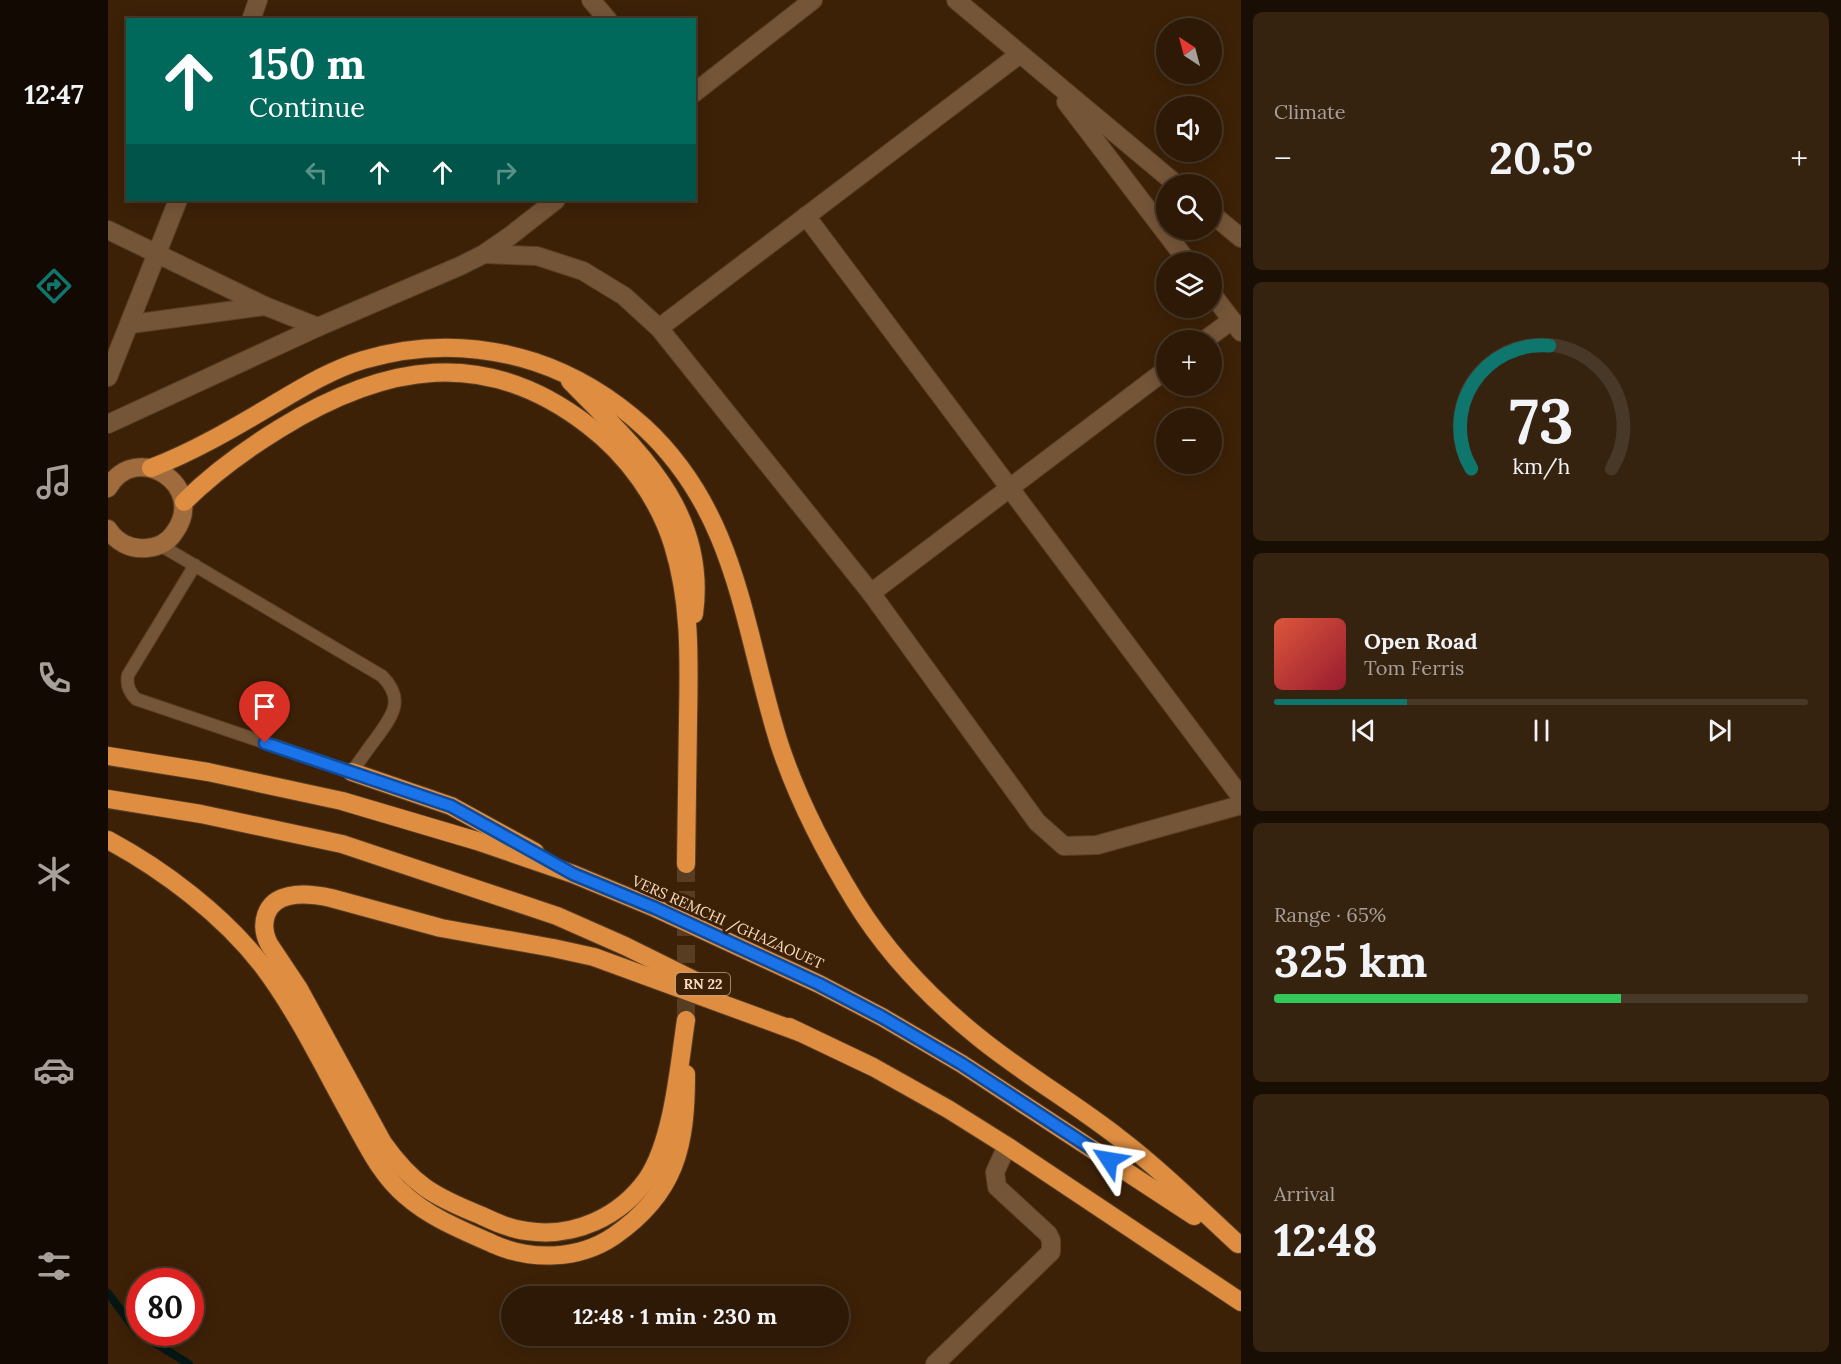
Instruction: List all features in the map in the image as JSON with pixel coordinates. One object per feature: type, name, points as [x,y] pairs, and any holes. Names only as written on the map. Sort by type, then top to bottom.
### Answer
[{"type":"highway","points":[[151,468],[210,442],[328,374],[360,361],[421,348],[494,351],[559,370],[589,384],[621,406],[651,433],[684,470],[705,504],[726,551],[780,745],[804,806],[856,904],[893,954],[939,1003],[979,1038],[1134,1150],[1239,1245]]},
{"type":"highway","points":[[559,370],[640,452],[661,480],[681,519],[693,552],[696,574],[696,598],[689,648]]},
{"type":"highway","points":[[184,502],[206,481],[250,448],[305,413],[337,397],[375,383],[424,373],[465,373],[494,377],[569,410],[599,434],[639,478],[664,519],[673,546],[687,609],[689,648],[686,864]]},
{"type":"highway","name":"VERS REMCHI /GHAZAOUET","points":[[108,756],[208,772],[342,801],[477,841],[573,874],[655,908],[799,974],[882,1017],[962,1064],[1239,1245]]},
{"type":"highway","points":[[352,772],[451,806],[573,874]]},
{"type":"highway","name":"RN 22","points":[[108,799],[201,814],[342,844],[557,916],[616,942],[882,1072],[948,1109],[1241,1302]]},
{"type":"highway","points":[[108,840],[163,873],[234,932],[262,965],[282,992],[371,1152],[391,1181],[404,1194],[438,1219],[504,1249],[537,1256],[555,1256],[588,1250],[627,1227],[662,1191],[682,1139],[686,1111],[687,1020],[666,1133],[657,1160],[647,1178],[631,1197],[615,1211],[579,1228],[545,1233],[510,1227],[442,1200],[423,1188],[396,1161],[383,1143],[298,989],[265,936],[266,913],[279,900],[288,896],[301,895],[324,897],[441,928],[594,957],[799,1032]]},
{"type":"main road","points":[[108,529],[119,541],[139,549],[160,545],[171,538],[179,527],[183,515],[184,502],[181,493],[169,476],[151,468],[140,467],[112,480]]},
{"type":"street","points":[[251,18],[258,0]]},
{"type":"street","points":[[591,0],[606,18]]},
{"type":"street","points":[[696,91],[813,0]]},
{"type":"street","points":[[956,0],[1164,174]]},
{"type":"street","points":[[658,328],[1020,54]]},
{"type":"street","points":[[1046,76],[1180,252]]},
{"type":"street","points":[[108,377],[131,324],[178,201]]},
{"type":"street","points":[[108,424],[318,327],[484,254],[555,201]]},
{"type":"street","points":[[806,216],[1241,796]]},
{"type":"street","points":[[1222,222],[1241,238]]},
{"type":"street","points":[[108,230],[265,306],[318,327]]},
{"type":"street","points":[[484,254],[537,256],[583,271],[624,296],[658,328],[871,593],[1037,822],[1064,846],[1097,845],[1241,804]]},
{"type":"street","points":[[131,324],[265,306]]},
{"type":"street","points":[[1222,307],[1236,326],[1222,332]]},
{"type":"street","points":[[871,593],[1156,377]]},
{"type":"street","points":[[935,1364],[1051,1252],[1051,1239],[1048,1234],[998,1187],[995,1172],[1007,1146]]},
{"type":"lane","points":[[160,545],[195,565],[382,676],[389,682],[395,700],[393,715],[352,772],[136,699],[130,693],[127,686],[128,675],[195,565]]},
{"type":"waterway","points":[[108,1293],[137,1332],[189,1364]]},
{"type":"tunnel","points":[[686,864],[686,1020]]},
{"type":"route","points":[[265,743],[434,798],[468,814],[573,874],[655,908],[819,984],[882,1017],[962,1064],[1109,1160]]}]
